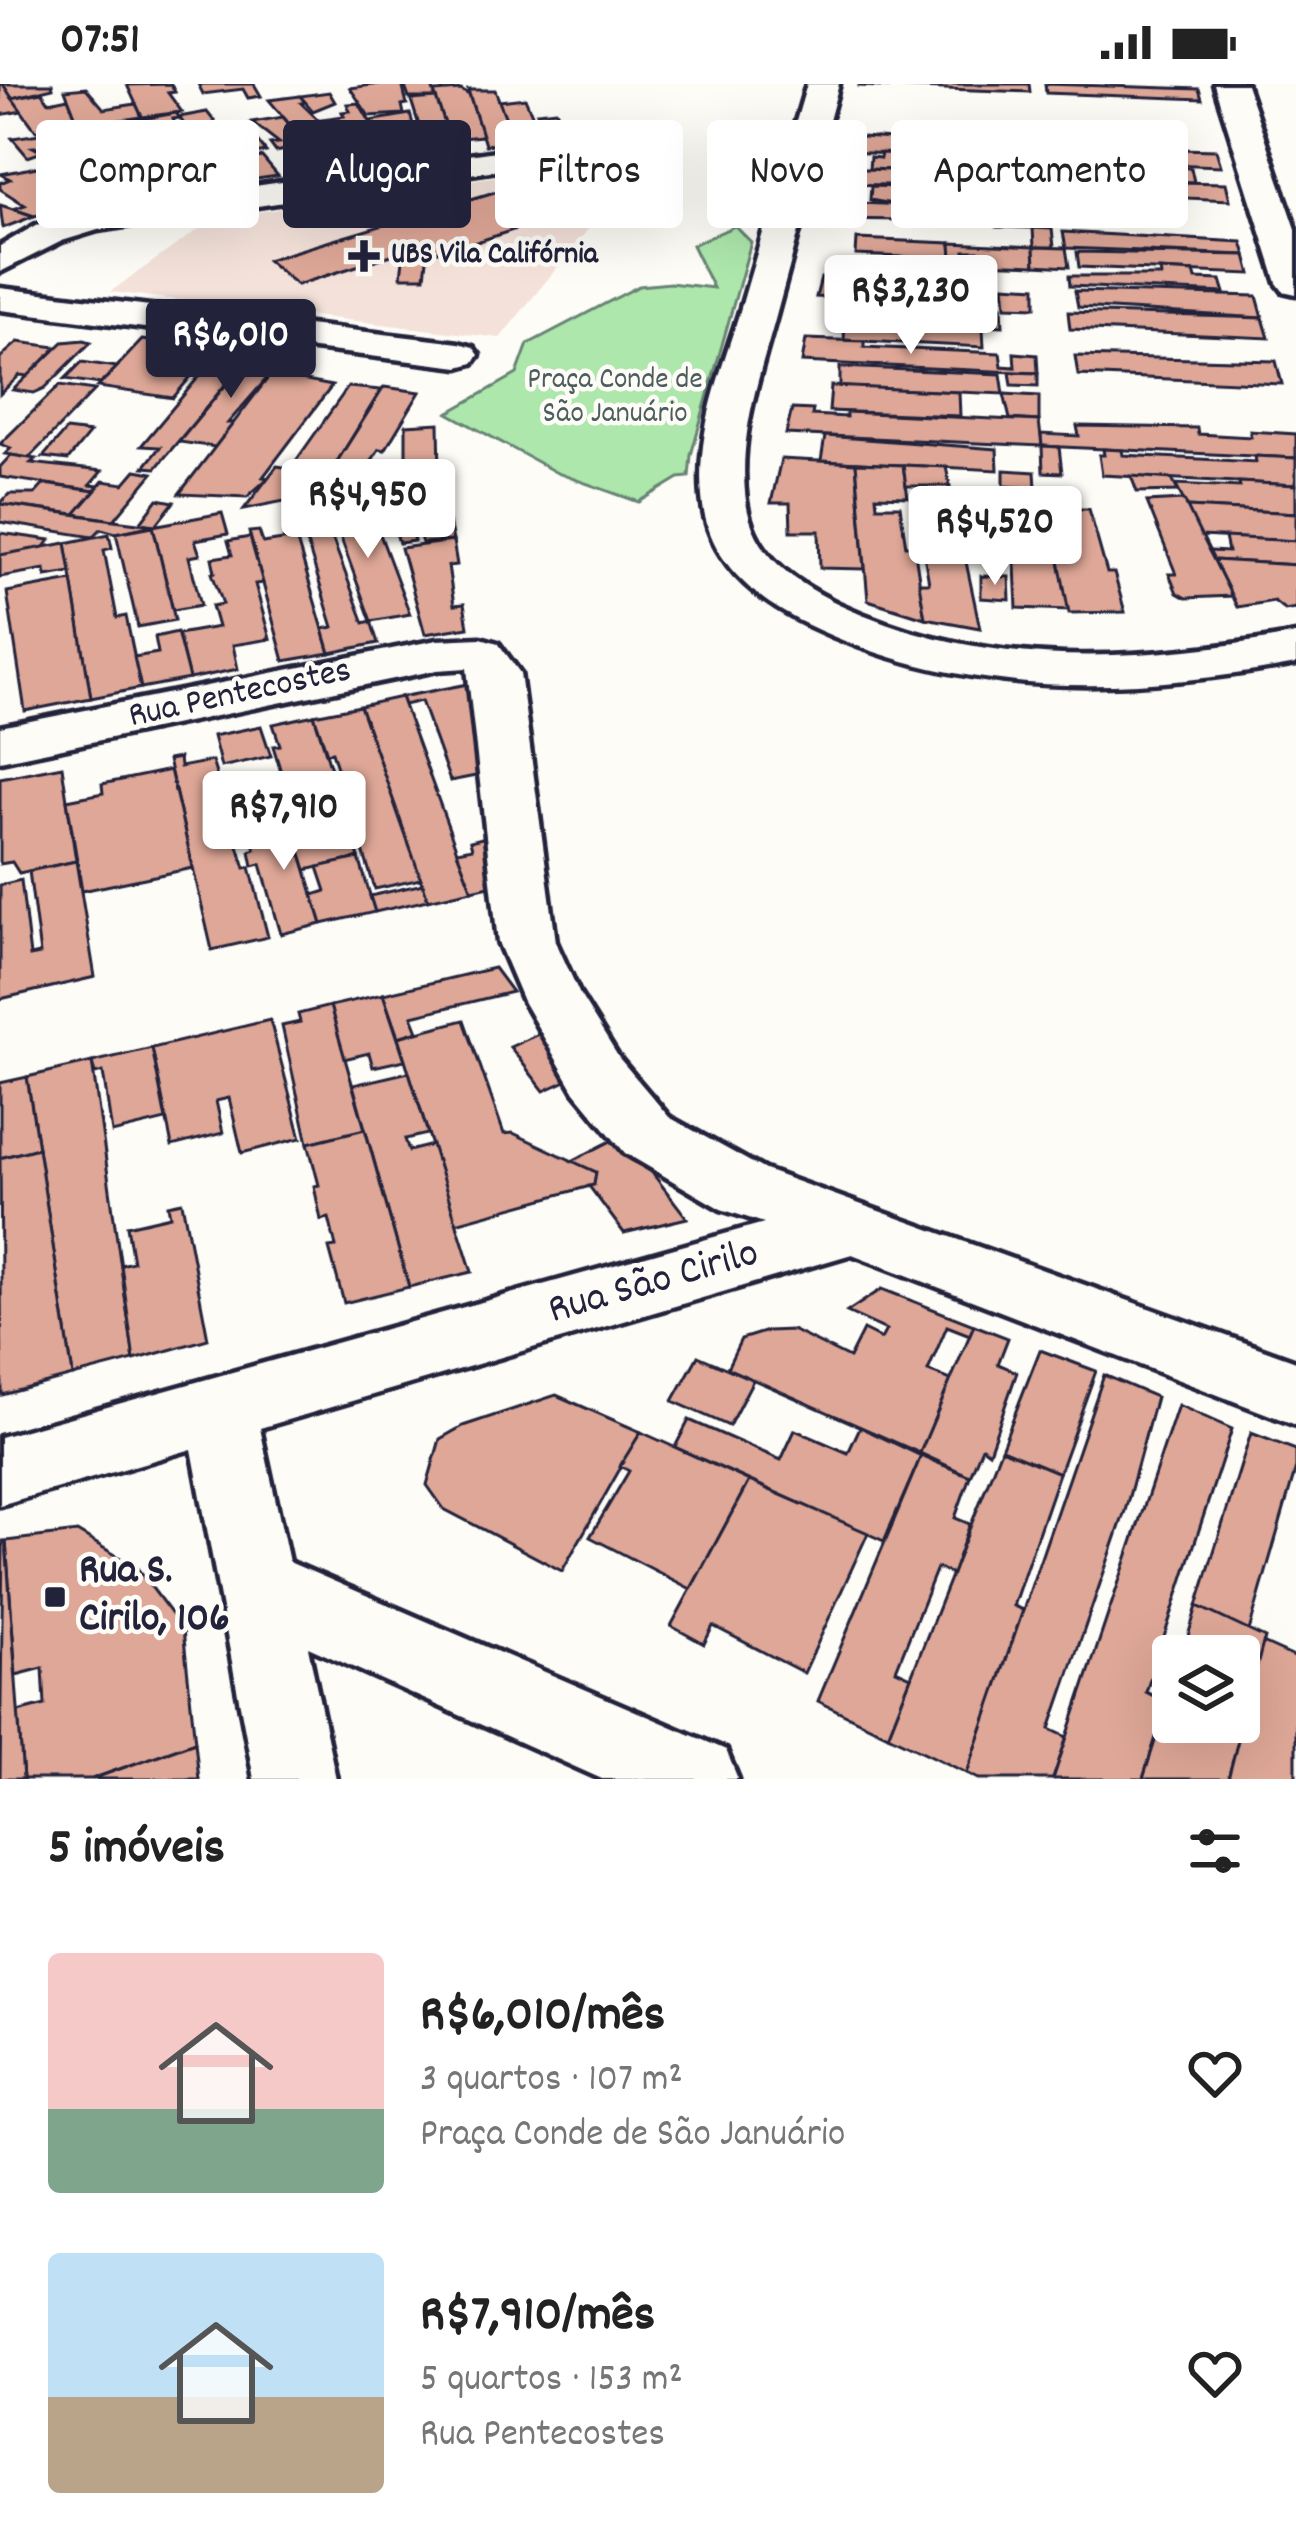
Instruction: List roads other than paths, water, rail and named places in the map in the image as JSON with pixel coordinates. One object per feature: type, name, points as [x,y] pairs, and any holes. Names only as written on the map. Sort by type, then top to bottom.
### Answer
[{"type":"street","points":[[823,84],[723,437],[723,495],[732,537],[762,581],[840,624],[939,660],[1085,674],[1210,666],[1296,649]]},
{"type":"street","points":[[1230,84],[1296,283]]},
{"type":"street","points":[[0,261],[50,233],[95,220],[495,161]]},
{"type":"street","points":[[0,298],[459,356]]},
{"type":"street","name":"Rua Pentecostes","points":[[0,744],[436,655],[481,653],[494,673],[526,941],[553,1001],[597,1075],[646,1135],[744,1190],[853,1226]]},
{"type":"street","points":[[853,1226],[1296,1393]]},
{"type":"street","name":"Rua São Cirilo","points":[[0,1471],[853,1226]]},
{"type":"street","points":[[220,1409],[295,1779]]},
{"type":"street","points":[[255,1585],[697,1779]]},
{"type":"place","name":"UBS Vila Califórnia","points":[[364,256]]},
{"type":"place","name":"Rua S. Cirilo, 106","points":[[55,1597]]},
{"type":"park label","name":"Praça Conde de São Januário","points":[[615,398]]}]
